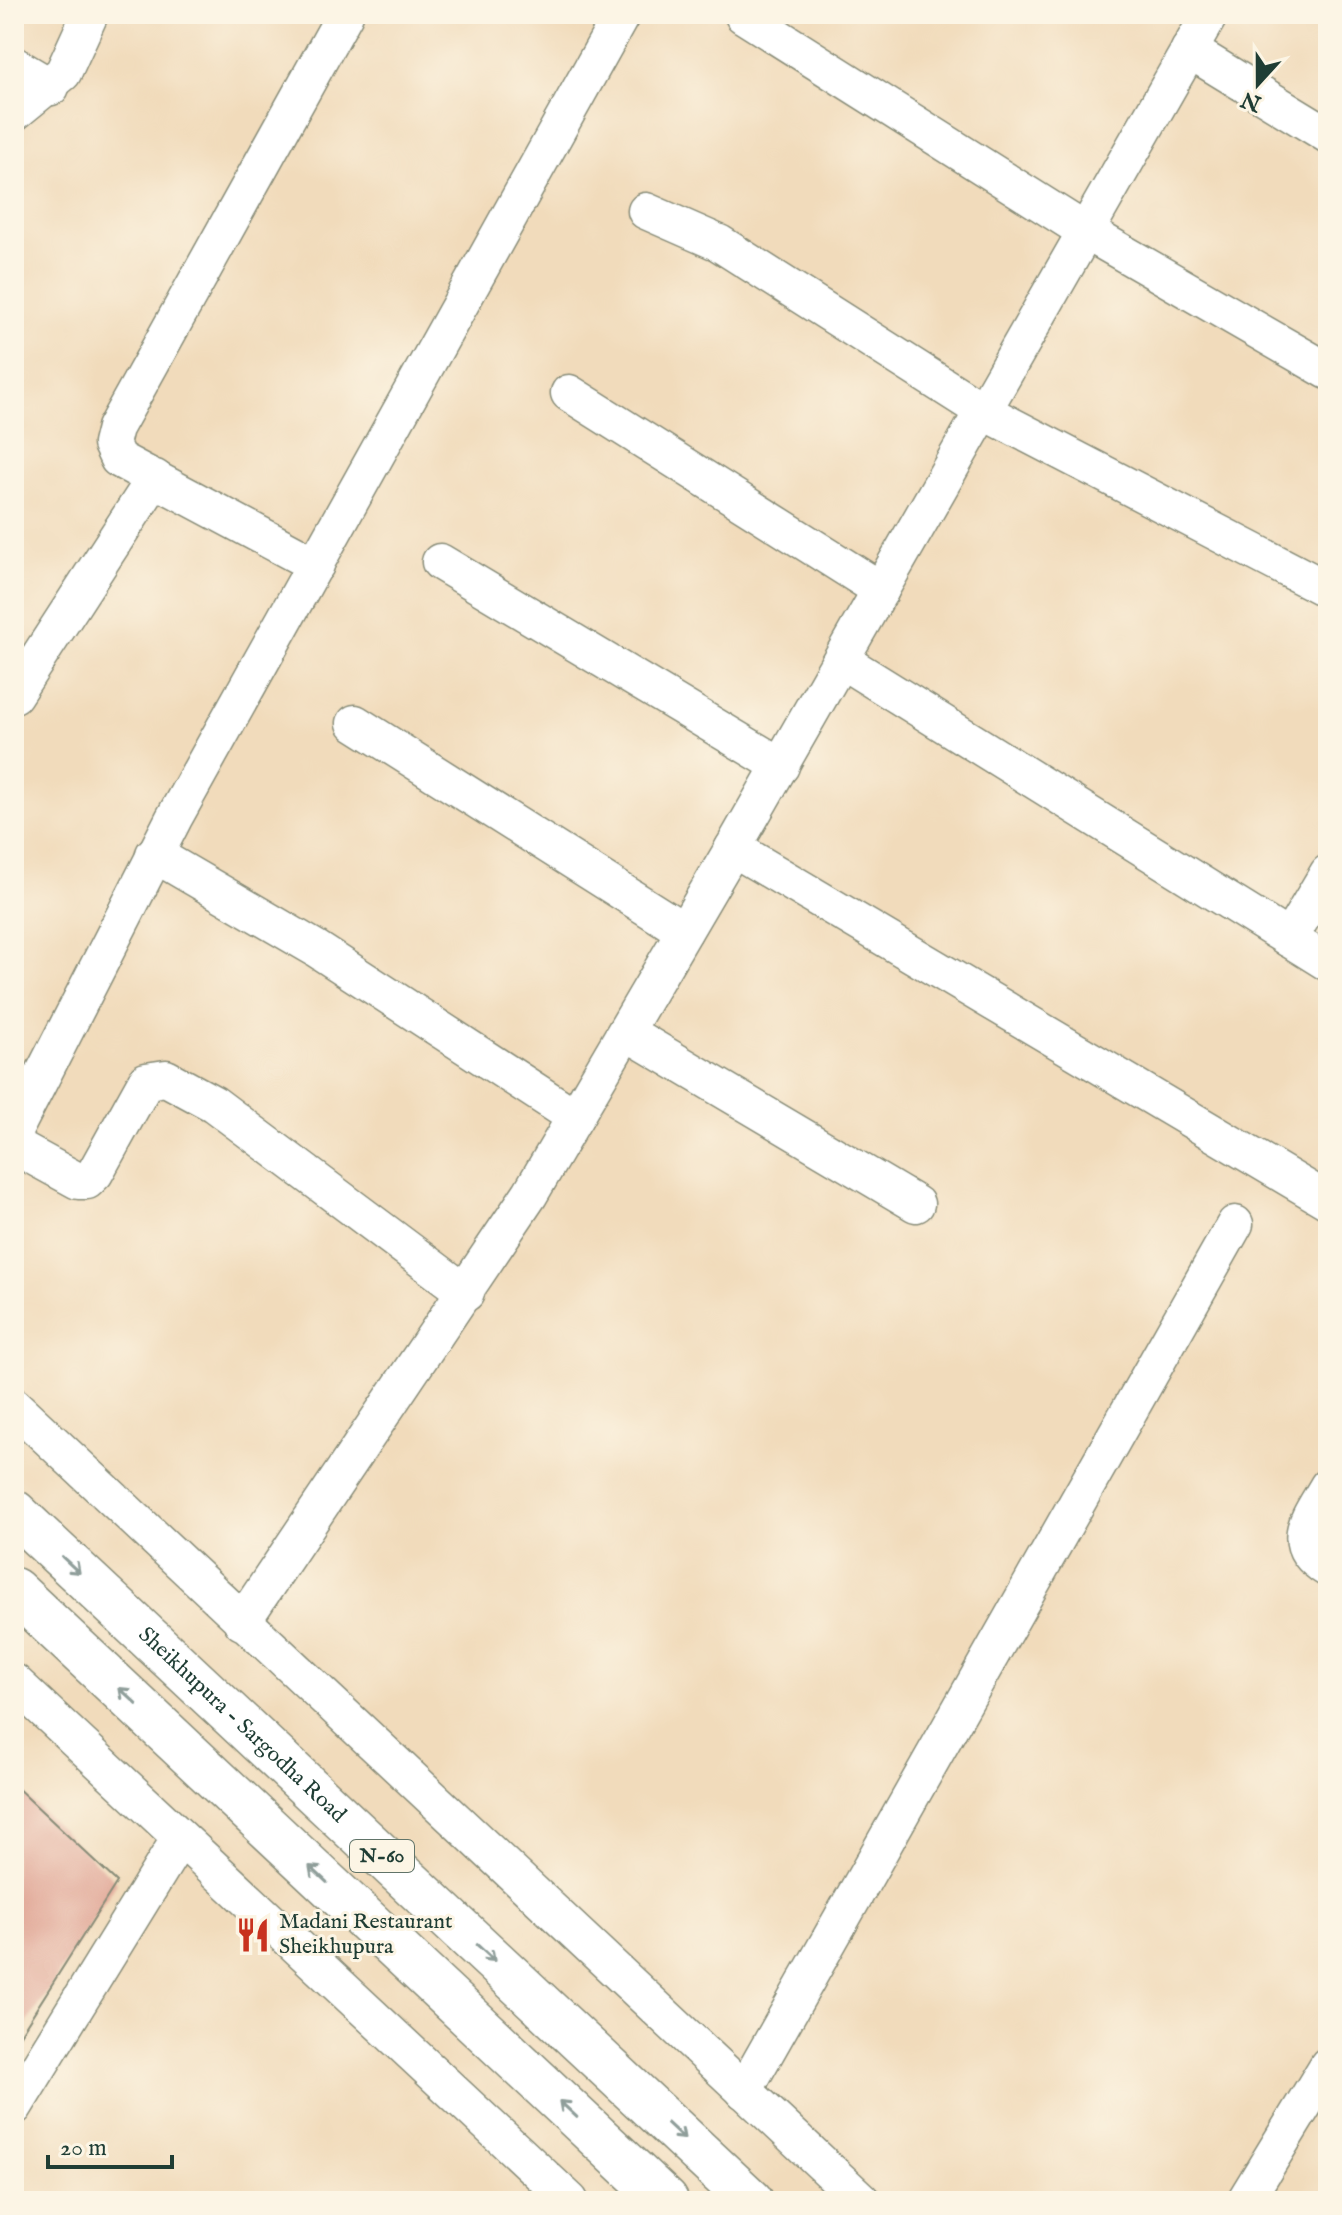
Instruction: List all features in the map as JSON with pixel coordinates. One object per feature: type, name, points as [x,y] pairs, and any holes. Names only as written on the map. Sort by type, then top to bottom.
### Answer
[{"type":"highway","name":"Sheikhupura - Sargodha Road","points":[[14,1512],[751,2201]]},
{"type":"highway","name":"N-60","points":[[14,1590],[666,2201]]},
{"type":"street","points":[[14,113],[51,87],[63,73],[90,14]]},
{"type":"street","points":[[316,565],[114,455],[111,444],[115,428],[345,14]]},
{"type":"street","points":[[14,1131],[28,1068],[154,854],[622,14]]},
{"type":"street","points":[[743,15],[1085,231],[1328,371]]},
{"type":"street","points":[[242,1622],[466,1293],[626,1032],[1085,231],[1195,27],[1328,135]]},
{"type":"street","points":[[14,65],[51,87]]},
{"type":"street","points":[[646,211],[719,243],[983,411],[1328,590]]},
{"type":"street","points":[[569,393],[881,590]]},
{"type":"street","points":[[14,695],[155,478]]},
{"type":"street","points":[[440,562],[781,766]]},
{"type":"street","points":[[841,660],[1328,963]]},
{"type":"street","points":[[355,723],[684,931]]},
{"type":"street","points":[[733,848],[1328,1201]]},
{"type":"street","points":[[154,854],[315,948],[575,1117]]},
{"type":"street","points":[[1289,939],[1328,873]]},
{"type":"street","points":[[626,1032],[916,1204]]},
{"type":"street","points":[[14,1146],[78,1181],[87,1181],[95,1173],[146,1081],[166,1078],[250,1129],[466,1293]]},
{"type":"street","points":[[744,2091],[1235,1224]]},
{"type":"street","points":[[14,1406],[862,2201]]},
{"type":"street","points":[[1328,1486],[1305,1528],[1304,1541],[1307,1553],[1328,1569]]},
{"type":"street","points":[[14,1682],[570,2201]]},
{"type":"street","points":[[14,2107],[180,1838]]},
{"type":"street","points":[[1245,2201],[1328,2065]]},
{"type":"building","points":[[14,1785],[117,1882],[14,2044]]},
{"type":"place","name":"Madani Restaurant Sheikhupura","points":[[253,1935]]}]
